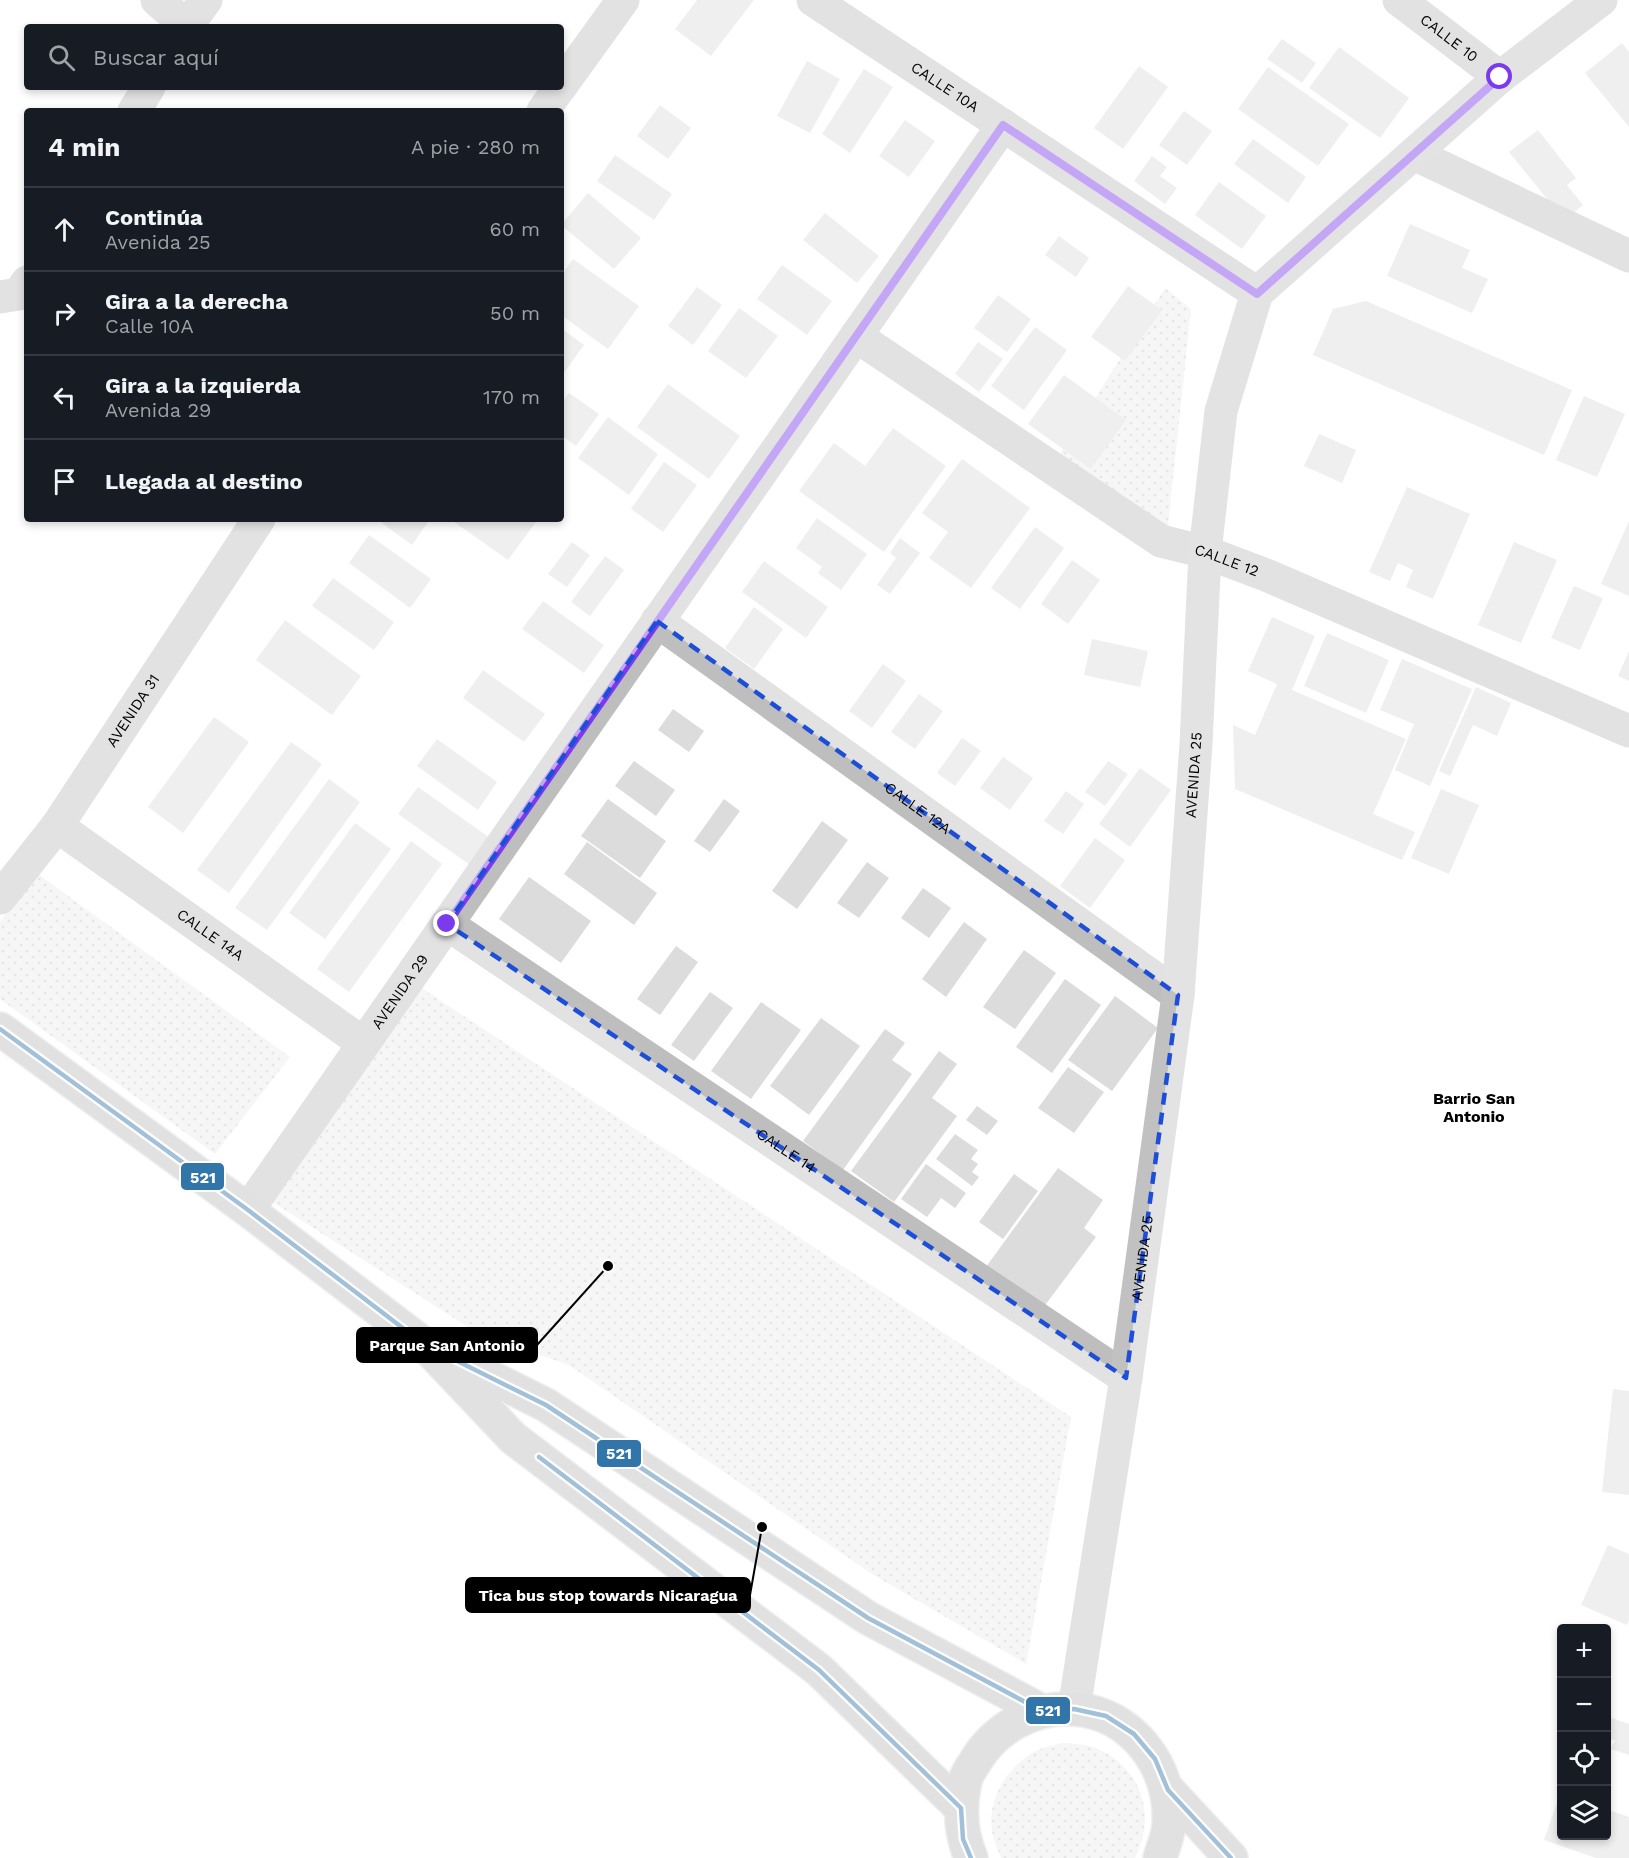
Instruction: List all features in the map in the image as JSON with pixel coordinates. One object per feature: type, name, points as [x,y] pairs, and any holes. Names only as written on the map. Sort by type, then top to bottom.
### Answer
[{"type":"highway","points":[[0,1029],[248,1210],[425,1345],[513,1438],[819,1670],[961,1808]]},
{"type":"highway","points":[[425,1345],[546,1405],[868,1618],[1042,1711]]},
{"type":"highway","points":[[971,1858],[963,1839],[961,1808],[966,1776],[984,1746],[1010,1724],[1042,1711],[1074,1709],[1106,1716],[1134,1734],[1155,1759],[1168,1790],[1170,1824],[1160,1858]]},
{"type":"highway","points":[[1168,1790],[1232,1858]]},
{"type":"street","points":[[158,0],[184,24]]},
{"type":"street","points":[[188,24],[206,0]]},
{"type":"street","points":[[564,81],[623,0]]},
{"type":"street","name":"CALLE 10A","points":[[813,0],[1257,294]]},
{"type":"street","name":"CALLE 10","points":[[1399,0],[1500,77]]},
{"type":"street","points":[[1257,294],[1500,77],[1601,0]]},
{"type":"street","points":[[136,108],[147,90]]},
{"type":"street","points":[[545,108],[557,90]]},
{"type":"street","name":"AVENIDA 29","points":[[248,1210],[1003,125]]},
{"type":"street","points":[[1414,154],[1629,256]]},
{"type":"street","points":[[0,297],[19,294],[24,286]]},
{"type":"street","name":"AVENIDA 25","points":[[1074,1709],[1126,1378],[1178,995],[1196,744],[1205,552],[1221,411],[1257,294]]},
{"type":"street","name":"CALLE 12","points":[[856,336],[1161,541],[1205,552],[1266,575],[1629,731]]},
{"type":"street","name":"AVENIDA 31","points":[[0,898],[57,826],[256,522]]},
{"type":"street","name":"CALLE 12A","points":[[657,621],[1178,995]]},
{"type":"street","name":"CALLE 14A","points":[[57,826],[363,1043]]},
{"type":"street","name":"CALLE 14","points":[[447,924],[1126,1378]]},
{"type":"highlighted area","points":[[657,621],[1178,995],[1126,1378],[447,924]]},
{"type":"shaded area","points":[[1165,288],[1191,309],[1168,525],[1144,531],[1056,460]]},
{"type":"shaded area","points":[[35,872],[290,1057],[215,1154],[0,999],[0,922]]},
{"type":"shaded area","points":[[420,987],[1071,1417],[1026,1664],[872,1574],[569,1365],[479,1334],[268,1199]]},
{"type":"shaded area","points":[[1063,1743],[1090,1746],[1107,1754],[1121,1764],[1132,1777],[1140,1792],[1145,1824],[1142,1841],[1135,1858],[1001,1858],[991,1823],[995,1798],[1000,1787],[1007,1776],[1025,1758],[1049,1746]]},
{"type":"building","points":[[697,0],[754,0],[711,56],[675,29]]},
{"type":"building","points":[[1282,39],[1316,63],[1302,83],[1267,59]]},
{"type":"building","points":[[1622,43],[1629,52],[1629,127],[1585,73]]},
{"type":"building","points":[[1339,47],[1409,98],[1380,138],[1309,88]]},
{"type":"building","points":[[807,61],[840,79],[810,133],[777,116]]},
{"type":"building","points":[[1139,66],[1168,87],[1123,149],[1094,128]]},
{"type":"building","points":[[1268,67],[1349,124],[1318,166],[1238,109]]},
{"type":"building","points":[[864,69],[893,87],[850,153],[822,134]]},
{"type":"building","points":[[660,105],[691,128],[668,159],[637,136]]},
{"type":"building","points":[[1184,111],[1212,131],[1187,165],[1159,145]]},
{"type":"building","points":[[905,120],[935,141],[909,177],[879,156]]},
{"type":"building","points":[[1538,130],[1576,178],[1567,185],[1583,205],[1564,220],[1509,152]]},
{"type":"building","points":[[1253,139],[1306,177],[1288,203],[1234,164]]},
{"type":"building","points":[[615,155],[672,194],[654,220],[597,181]]},
{"type":"building","points":[[1152,156],[1167,167],[1160,176],[1177,188],[1165,204],[1134,181]]},
{"type":"building","points":[[1219,182],[1266,216],[1242,249],[1195,215]]},
{"type":"building","points":[[588,193],[641,238],[614,269],[564,227],[564,221]]},
{"type":"building","points":[[825,213],[879,256],[857,283],[803,240]]},
{"type":"building","points":[[1410,224],[1470,250],[1462,268],[1488,279],[1472,313],[1387,276]]},
{"type":"building","points":[[1059,236],[1089,258],[1076,277],[1045,255]]},
{"type":"building","points":[[573,259],[639,306],[608,349],[564,317],[564,272]]},
{"type":"building","points":[[782,265],[832,301],[807,335],[757,299]]},
{"type":"building","points":[[1128,286],[1162,310],[1125,361],[1091,337]]},
{"type":"building","points":[[697,287],[722,305],[693,345],[668,326]]},
{"type":"building","points":[[998,295],[1031,319],[1007,352],[974,328]]},
{"type":"building","points":[[1366,301],[1572,390],[1544,455],[1313,355],[1333,309]]},
{"type":"building","points":[[739,308],[778,336],[746,378],[708,351]]},
{"type":"building","points":[[1035,327],[1067,350],[1024,410],[991,386]]},
{"type":"building","points":[[564,330],[584,345],[564,373]]},
{"type":"building","points":[[978,342],[1003,359],[979,392],[955,374]]},
{"type":"building","points":[[1064,375],[1126,420],[1091,469],[1028,424]]},
{"type":"building","points":[[668,384],[740,436],[709,479],[637,427]]},
{"type":"building","points":[[569,393],[599,414],[576,446],[564,437],[564,400]]},
{"type":"building","points":[[1584,396],[1625,414],[1597,477],[1556,460]]},
{"type":"building","points":[[608,417],[658,454],[629,495],[578,458]]},
{"type":"building","points":[[893,428],[946,466],[884,552],[799,491],[834,443],[865,466]]},
{"type":"building","points":[[1319,434],[1356,450],[1342,483],[1304,466]]},
{"type":"building","points":[[962,459],[1030,508],[971,588],[929,558],[948,532],[922,513]]},
{"type":"building","points":[[664,462],[697,485],[663,532],[631,509]]},
{"type":"building","points":[[1407,487],[1470,514],[1433,599],[1406,587],[1413,570],[1398,563],[1390,581],[1369,572]]},
{"type":"building","points":[[817,518],[867,554],[841,590],[818,573],[822,567],[796,548]]},
{"type":"building","points":[[1629,521],[1629,596],[1601,584]]},
{"type":"building","points":[[383,522],[428,522],[412,545]]},
{"type":"building","points":[[454,522],[536,522],[508,560]]},
{"type":"building","points":[[1035,527],[1064,548],[1020,609],[991,588]]},
{"type":"building","points":[[369,535],[431,579],[410,608],[349,563]]},
{"type":"building","points":[[900,538],[920,553],[890,594],[877,585],[896,558],[890,553]]},
{"type":"building","points":[[572,542],[590,555],[567,587],[548,574]]},
{"type":"building","points":[[1514,542],[1557,560],[1521,643],[1478,625]]},
{"type":"building","points":[[605,556],[624,570],[590,616],[571,602]]},
{"type":"building","points":[[1072,560],[1100,580],[1068,624],[1041,604]]},
{"type":"building","points":[[764,561],[828,607],[806,638],[742,592]]},
{"type":"building","points":[[333,578],[394,622],[374,650],[312,606]]},
{"type":"building","points":[[1574,586],[1603,598],[1580,650],[1551,638]]},
{"type":"building","points":[[543,601],[604,645],[584,673],[522,629]]},
{"type":"building","points":[[754,607],[783,629],[754,669],[725,648]]},
{"type":"building","points":[[1272,617],[1315,636],[1292,690],[1406,739],[1373,814],[1415,832],[1402,860],[1235,789],[1233,725],[1255,735],[1277,684],[1248,671]]},
{"type":"building","points":[[285,620],[361,676],[332,715],[256,660]]},
{"type":"building","points":[[1327,633],[1389,660],[1366,713],[1304,686]]},
{"type":"building","points":[[1092,639],[1148,651],[1140,687],[1084,675]]},
{"type":"building","points":[[1629,651],[1629,681],[1618,676]]},
{"type":"building","points":[[1402,659],[1472,689],[1430,786],[1395,770],[1414,724],[1380,710]]},
{"type":"building","points":[[883,664],[906,681],[872,728],[849,711]]},
{"type":"building","points":[[483,670],[545,714],[524,742],[463,698]]},
{"type":"building","points":[[1476,687],[1511,703],[1497,736],[1473,725],[1450,776],[1439,771]]},
{"type":"building","points":[[919,694],[943,711],[915,749],[891,732]]},
{"type":"building","points":[[673,709],[704,731],[689,752],[658,730]]},
{"type":"building","points":[[214,717],[249,742],[183,833],[148,807]]},
{"type":"building","points":[[962,738],[981,751],[955,786],[937,773]]},
{"type":"building","points":[[437,739],[497,782],[478,810],[417,766]]},
{"type":"building","points":[[291,742],[322,764],[229,893],[197,870]]},
{"type":"building","points":[[1003,757],[1033,778],[1010,810],[980,788]]},
{"type":"building","points":[[634,761],[675,790],[656,816],[615,786]]},
{"type":"building","points":[[1108,761],[1128,774],[1105,806],[1085,792]]},
{"type":"building","points":[[1140,768],[1171,790],[1130,847],[1099,824]]},
{"type":"building","points":[[329,779],[360,802],[267,930],[235,908]]},
{"type":"building","points":[[418,787],[490,838],[470,865],[398,814]]},
{"type":"building","points":[[1441,789],[1479,805],[1449,874],[1411,858]]},
{"type":"building","points":[[1066,791],[1084,804],[1063,834],[1044,821]]},
{"type":"building","points":[[608,799],[666,841],[640,878],[581,836]]},
{"type":"building","points":[[724,799],[740,811],[710,852],[694,841]]},
{"type":"building","points":[[822,821],[848,840],[797,909],[772,891]]},
{"type":"building","points":[[355,823],[391,849],[325,939],[289,913]]},
{"type":"building","points":[[1095,838],[1125,860],[1090,908],[1060,886]]},
{"type":"building","points":[[411,841],[442,864],[349,992],[317,969]]},
{"type":"building","points":[[587,842],[657,893],[634,925],[564,874]]},
{"type":"building","points":[[867,862],[889,878],[859,918],[837,903]]},
{"type":"building","points":[[529,877],[591,921],[561,963],[499,919]]},
{"type":"building","points":[[923,888],[951,908],[929,938],[901,918]]},
{"type":"building","points":[[964,922],[987,939],[946,997],[922,979]]},
{"type":"building","points":[[676,946],[698,962],[660,1015],[637,999]]},
{"type":"building","points":[[1024,950],[1056,973],[1015,1029],[983,1007]]},
{"type":"building","points":[[1065,979],[1101,1005],[1052,1073],[1016,1047]]},
{"type":"building","points":[[710,992],[733,1008],[694,1061],[671,1045]]},
{"type":"building","points":[[1115,996],[1158,1028],[1112,1091],[1068,1060]]},
{"type":"building","points":[[761,1002],[801,1030],[751,1099],[711,1071]]},
{"type":"building","points":[[821,1018],[860,1046],[809,1115],[770,1086]]},
{"type":"building","points":[[885,1029],[905,1043],[892,1060],[912,1074],[843,1170],[803,1141]]},
{"type":"building","points":[[939,1051],[957,1064],[932,1098],[957,1116],[894,1202],[851,1171]]},
{"type":"building","points":[[1068,1067],[1104,1092],[1074,1133],[1038,1108]]},
{"type":"building","points":[[977,1106],[998,1121],[987,1135],[966,1120]]},
{"type":"building","points":[[955,1134],[978,1150],[971,1159],[978,1164],[972,1172],[979,1177],[972,1186],[936,1159]]},
{"type":"building","points":[[926,1164],[966,1193],[955,1208],[941,1198],[927,1217],[901,1199]]},
{"type":"building","points":[[1058,1168],[1103,1200],[1084,1228],[1096,1237],[1040,1312],[983,1271]]},
{"type":"building","points":[[1014,1174],[1038,1191],[1003,1239],[979,1222]]},
{"type":"building","points":[[1613,1389],[1629,1391],[1629,1495],[1602,1492]]},
{"type":"building","points":[[1608,1545],[1629,1554],[1629,1620],[1627,1625],[1581,1605]]},
{"type":"building","points":[[1611,1718],[1629,1724],[1629,1755],[1611,1749],[1615,1740],[1611,1739]]},
{"type":"building","points":[[1557,1803],[1557,1840],[1611,1840],[1611,1811],[1629,1817],[1629,1858],[1596,1858],[1544,1840]]},
{"type":"transit line","name":"521","points":[[0,1029],[248,1210],[425,1345],[546,1405],[868,1618],[1042,1711],[1074,1709],[1106,1716],[1134,1734],[1155,1759],[1168,1790],[1231,1858]]},
{"type":"transit line","name":"521","points":[[539,1457],[819,1670],[961,1808],[963,1839],[971,1858]]},
{"type":"place","name":"Parque San Antonio","points":[[608,1266]]},
{"type":"place","name":"Tica bus stop towards Nicaragua","points":[[762,1527]]},
{"type":"district","name":"Barrio San Antonio","points":[[1474,1107]]},
{"type":"route","points":[[447,924],[1003,125],[1257,294],[1500,77]]}]
